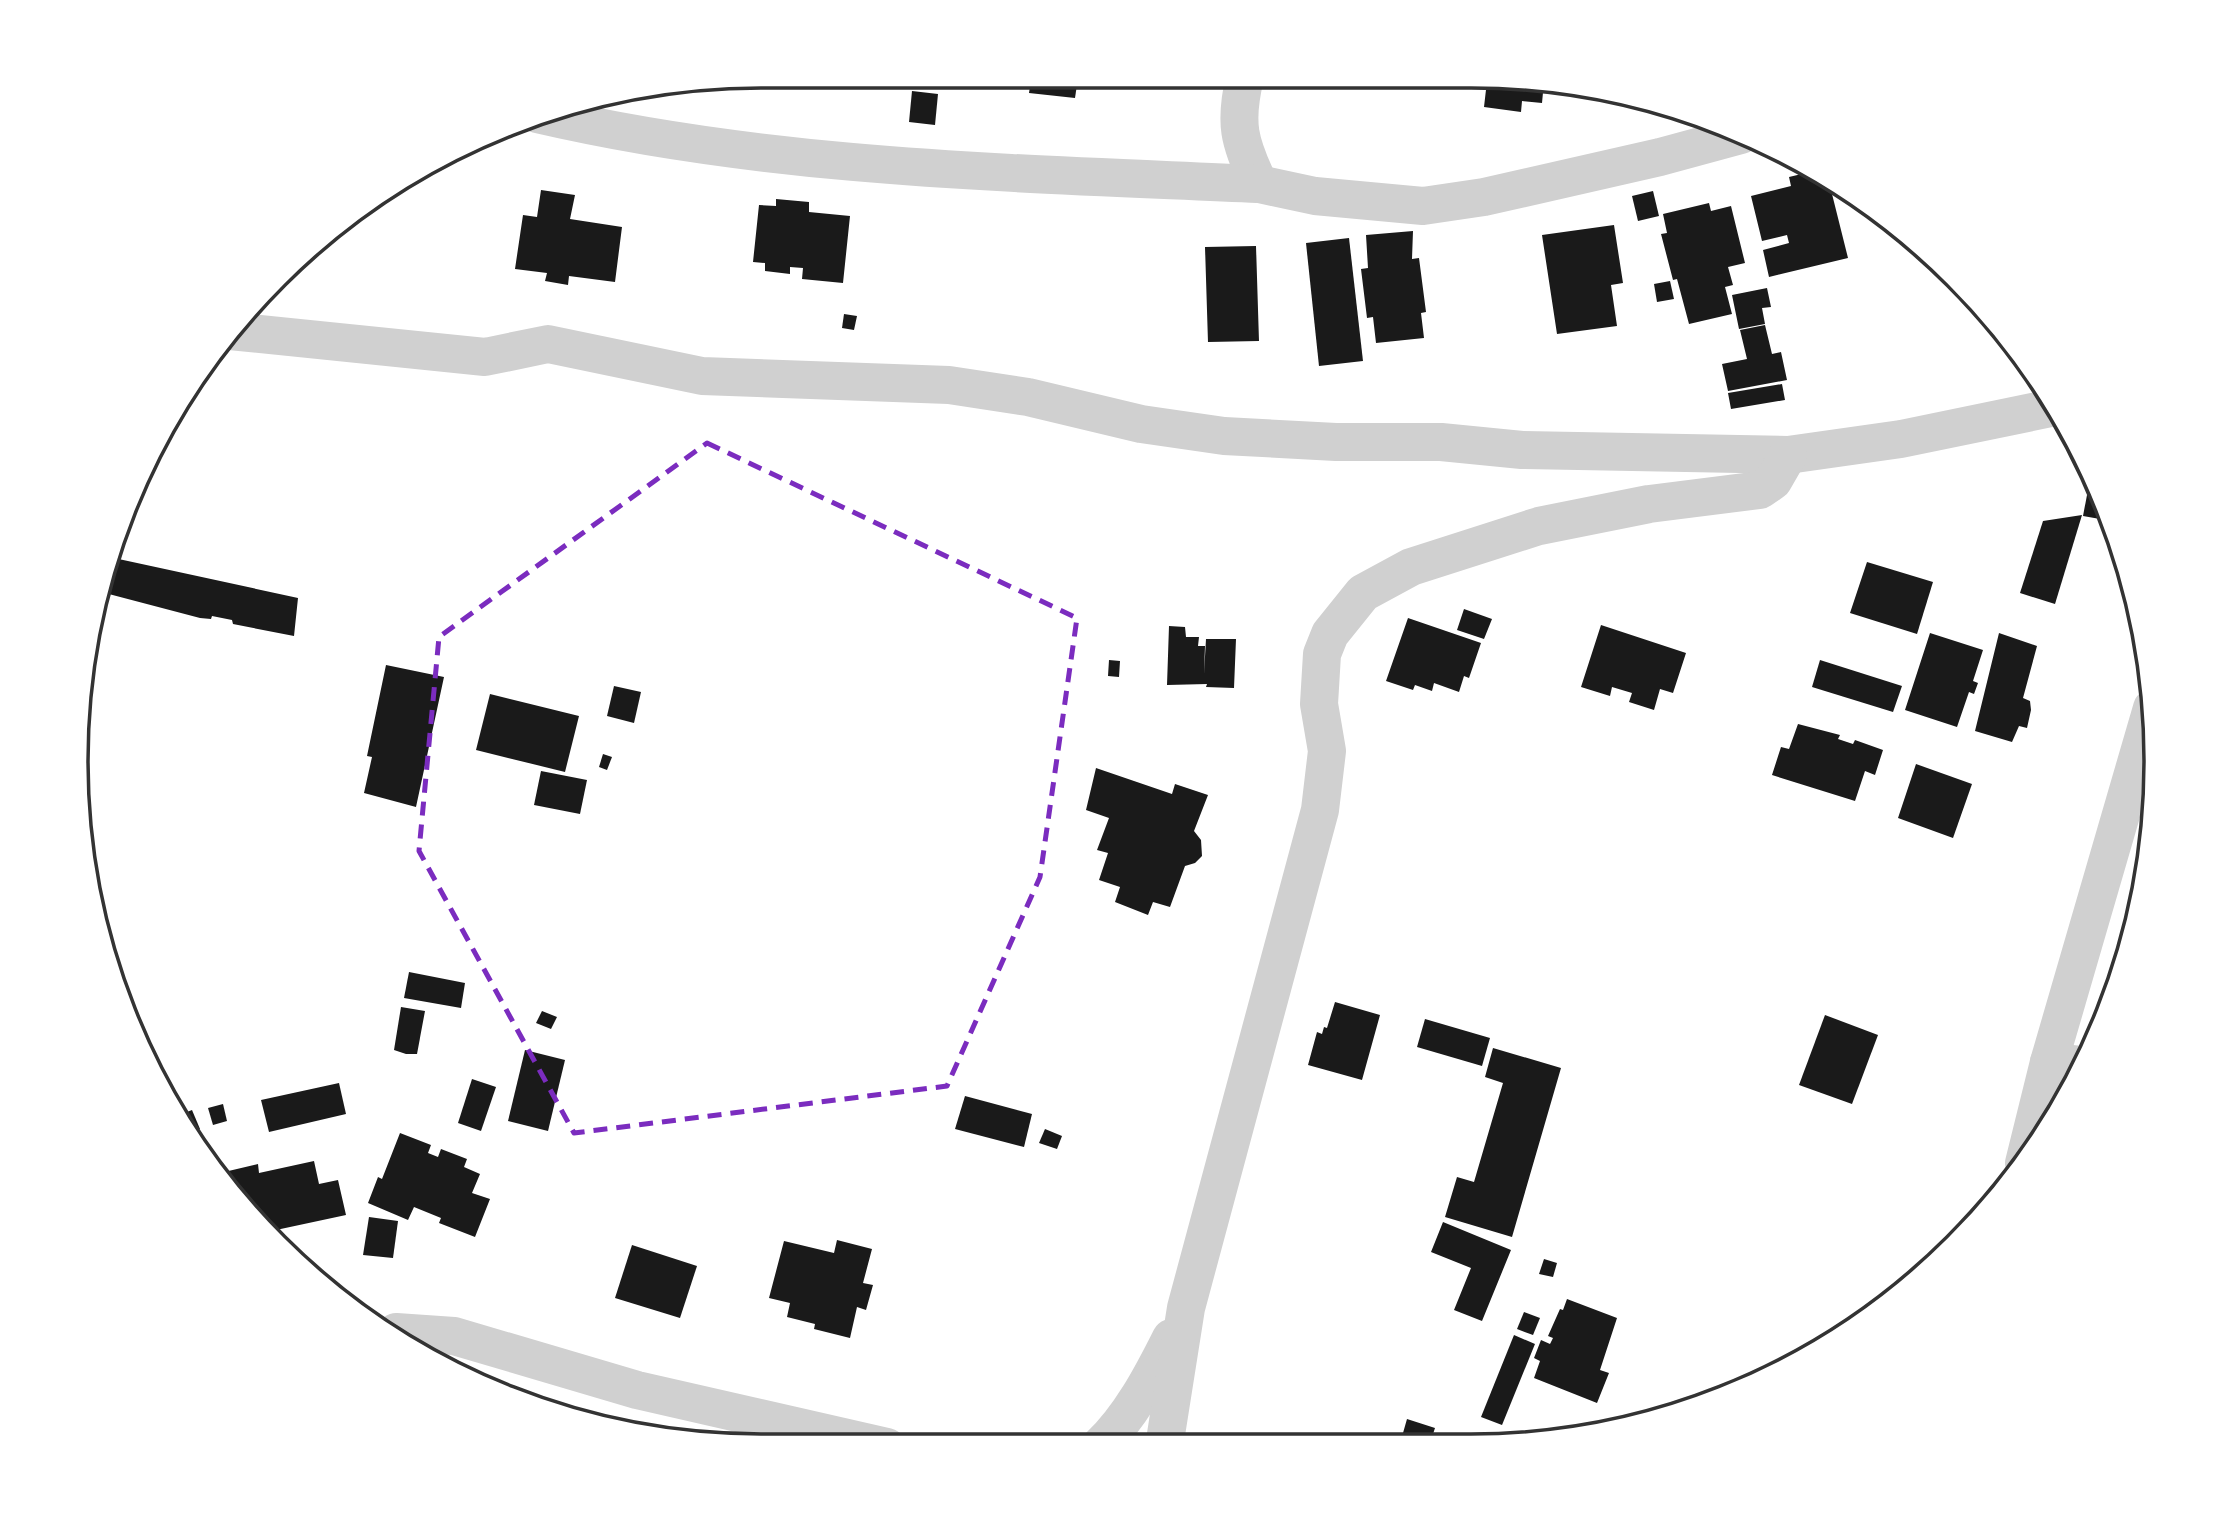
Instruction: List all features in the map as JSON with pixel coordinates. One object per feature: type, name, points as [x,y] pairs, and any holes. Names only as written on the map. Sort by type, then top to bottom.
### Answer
[{"type":"street","points":[[1243,88],[1237,122],[1239,140],[1259,184]]},
{"type":"street","points":[[561,118],[800,158],[895,167],[1259,184],[1315,196],[1423,206],[1484,197],[1699,133]]},
{"type":"street","points":[[242,332],[485,356],[548,344],[702,376],[949,385],[1028,397],[1141,424],[1261,439],[1441,442],[1522,450],[1788,456],[1901,439],[2045,409]]},
{"type":"street","points":[[1166,1434],[1186,1308],[1317,829],[1327,751],[1319,704],[1319,667],[1330,634],[1363,593],[1411,567],[1539,526],[1649,504],[1760,490],[1773,481],[1788,456]]},
{"type":"street","points":[[2046,1111],[2066,1063],[2144,739]]},
{"type":"street","points":[[1112,1434],[1152,1376],[1186,1308]]},
{"type":"street","points":[[406,1333],[454,1336],[638,1390],[830,1434]]},
{"type":"highlighted area","points":[[707,443],[1077,618],[1040,877],[947,1086],[574,1133],[419,851],[439,637]]},
{"type":"building","points":[[1030,88],[1076,88],[1075,98],[1029,93]]},
{"type":"building","points":[[1486,88],[1543,92],[1542,103],[1522,101],[1521,112],[1484,107]]},
{"type":"building","points":[[912,91],[938,94],[935,125],[909,122]]},
{"type":"building","points":[[1801,174],[1832,193],[1848,258],[1769,277],[1763,250],[1789,243],[1787,235],[1762,241],[1751,196],[1791,186],[1789,177]]},
{"type":"building","points":[[541,190],[575,195],[570,219],[622,227],[615,282],[569,276],[568,285],[545,281],[547,273],[515,269],[523,215],[537,217]]},
{"type":"building","points":[[1653,191],[1659,216],[1638,221],[1632,196]]},
{"type":"building","points":[[776,199],[809,202],[809,212],[850,216],[843,283],[802,279],[803,268],[790,267],[790,274],[765,271],[765,263],[753,262],[759,205],[776,206]]},
{"type":"building","points":[[1709,203],[1711,211],[1731,206],[1745,263],[1728,267],[1733,285],[1725,287],[1732,314],[1689,324],[1677,279],[1673,280],[1661,234],[1667,233],[1663,214]]},
{"type":"building","points":[[1614,225],[1623,283],[1611,285],[1617,326],[1557,334],[1542,235]]},
{"type":"building","points":[[1413,231],[1412,259],[1419,258],[1426,312],[1421,313],[1424,338],[1376,343],[1373,317],[1367,318],[1361,269],[1368,268],[1366,235]]},
{"type":"building","points":[[1349,238],[1363,361],[1319,366],[1306,243]]},
{"type":"building","points":[[1256,246],[1259,341],[1208,342],[1205,247]]},
{"type":"building","points":[[1670,281],[1674,299],[1657,302],[1654,284]]},
{"type":"building","points":[[1767,288],[1771,307],[1762,308],[1765,324],[1739,329],[1732,295]]},
{"type":"building","points":[[844,314],[857,316],[854,330],[842,328]]},
{"type":"building","points":[[1765,325],[1772,354],[1781,352],[1787,380],[1728,391],[1722,364],[1747,359],[1740,330]]},
{"type":"building","points":[[1782,384],[1785,400],[1731,409],[1728,393]]},
{"type":"building","points":[[2087,495],[2090,495],[2099,519],[2083,516]]},
{"type":"building","points":[[2082,515],[2055,604],[2020,593],[2043,521]]},
{"type":"building","points":[[119,559],[298,598],[294,636],[233,624],[232,620],[212,616],[211,619],[108,594]]},
{"type":"building","points":[[1867,562],[1933,582],[1917,634],[1850,613]]},
{"type":"building","points":[[1464,609],[1492,619],[1484,639],[1457,630]]},
{"type":"building","points":[[1408,618],[1481,643],[1469,678],[1464,676],[1459,692],[1434,683],[1432,691],[1415,685],[1413,690],[1386,681]]},
{"type":"building","points":[[1601,625],[1686,653],[1673,693],[1660,689],[1654,710],[1629,702],[1632,693],[1612,687],[1610,696],[1581,687]]},
{"type":"building","points":[[1169,626],[1185,627],[1186,637],[1199,637],[1198,646],[1205,646],[1204,674],[1206,639],[1236,639],[1234,688],[1206,687],[1207,684],[1167,685]]},
{"type":"building","points":[[1930,633],[1983,650],[1973,681],[1978,683],[1974,694],[1969,692],[1957,727],[1905,710]]},
{"type":"building","points":[[1999,633],[2037,646],[2023,698],[2030,701],[2027,728],[2019,726],[2012,742],[1975,731]]},
{"type":"building","points":[[1109,660],[1120,661],[1119,677],[1108,676]]},
{"type":"building","points":[[1820,660],[1902,686],[1893,712],[1812,687]]},
{"type":"building","points":[[386,665],[444,677],[416,807],[364,793],[372,757],[367,756]]},
{"type":"building","points":[[614,686],[641,692],[634,723],[607,716]]},
{"type":"building","points":[[490,694],[579,716],[565,772],[476,750]]},
{"type":"building","points":[[1798,724],[1840,735],[1838,739],[1853,744],[1855,740],[1883,750],[1875,775],[1865,771],[1855,801],[1772,775],[1781,747],[1789,749]]},
{"type":"building","points":[[603,754],[612,757],[607,770],[599,767]]},
{"type":"building","points":[[1916,764],[1972,784],[1953,838],[1898,818]]},
{"type":"building","points":[[1096,768],[1172,794],[1175,784],[1208,795],[1194,831],[1201,840],[1202,856],[1195,863],[1185,866],[1170,907],[1153,902],[1148,915],[1115,902],[1120,887],[1099,880],[1108,853],[1097,850],[1109,818],[1086,810]]},
{"type":"building","points":[[541,771],[587,780],[580,814],[534,805]]},
{"type":"building","points":[[409,972],[465,983],[461,1008],[404,998]]},
{"type":"building","points":[[1335,1002],[1380,1015],[1362,1080],[1308,1065],[1317,1032],[1322,1034],[1324,1027],[1327,1028]]},
{"type":"building","points":[[401,1007],[425,1011],[417,1054],[394,1050]]},
{"type":"building","points":[[542,1011],[557,1017],[551,1029],[536,1023]]},
{"type":"building","points":[[1825,1015],[1878,1035],[1852,1104],[1799,1085]]},
{"type":"building","points":[[1425,1019],[1490,1038],[1482,1066],[1417,1047]]},
{"type":"building","points":[[1493,1048],[1561,1068],[1512,1237],[1445,1217],[1457,1177],[1474,1182],[1503,1083],[1485,1077]]},
{"type":"building","points":[[525,1050],[565,1060],[548,1131],[508,1121]]},
{"type":"building","points":[[472,1079],[496,1087],[481,1131],[458,1123]]},
{"type":"building","points":[[339,1083],[346,1114],[269,1132],[261,1100]]},
{"type":"building","points":[[965,1096],[1032,1114],[1024,1147],[955,1129]]},
{"type":"building","points":[[223,1104],[227,1121],[213,1125],[208,1108]]},
{"type":"building","points":[[192,1110],[200,1129],[198,1130],[187,1112]]},
{"type":"building","points":[[1045,1129],[1062,1136],[1057,1149],[1039,1143]]},
{"type":"building","points":[[400,1133],[431,1145],[428,1153],[438,1157],[441,1149],[467,1159],[464,1167],[480,1174],[472,1193],[490,1199],[475,1237],[439,1223],[441,1218],[414,1207],[408,1220],[368,1203],[378,1177],[382,1179]]},
{"type":"building","points":[[314,1161],[319,1184],[338,1180],[346,1215],[278,1230],[227,1171],[258,1164],[259,1173]]},
{"type":"building","points":[[369,1217],[398,1221],[393,1258],[363,1255]]},
{"type":"building","points":[[1443,1222],[1511,1250],[1482,1321],[1454,1310],[1471,1268],[1431,1252]]},
{"type":"building","points":[[837,1240],[872,1249],[863,1283],[873,1285],[866,1310],[857,1307],[850,1338],[814,1329],[815,1324],[787,1317],[790,1303],[769,1298],[784,1241],[834,1253]]},
{"type":"building","points":[[632,1245],[697,1266],[680,1318],[615,1298]]},
{"type":"building","points":[[1544,1259],[1557,1263],[1553,1277],[1539,1274]]},
{"type":"building","points":[[1567,1299],[1617,1318],[1600,1370],[1609,1373],[1597,1403],[1534,1378],[1540,1361],[1534,1358],[1541,1340],[1550,1344],[1553,1338],[1548,1336]]},
{"type":"building","points":[[1524,1312],[1540,1318],[1533,1335],[1517,1329]]},
{"type":"building","points":[[1514,1335],[1535,1344],[1502,1425],[1481,1417]]},
{"type":"building","points":[[1407,1419],[1435,1428],[1433,1434],[1403,1434]]}]
